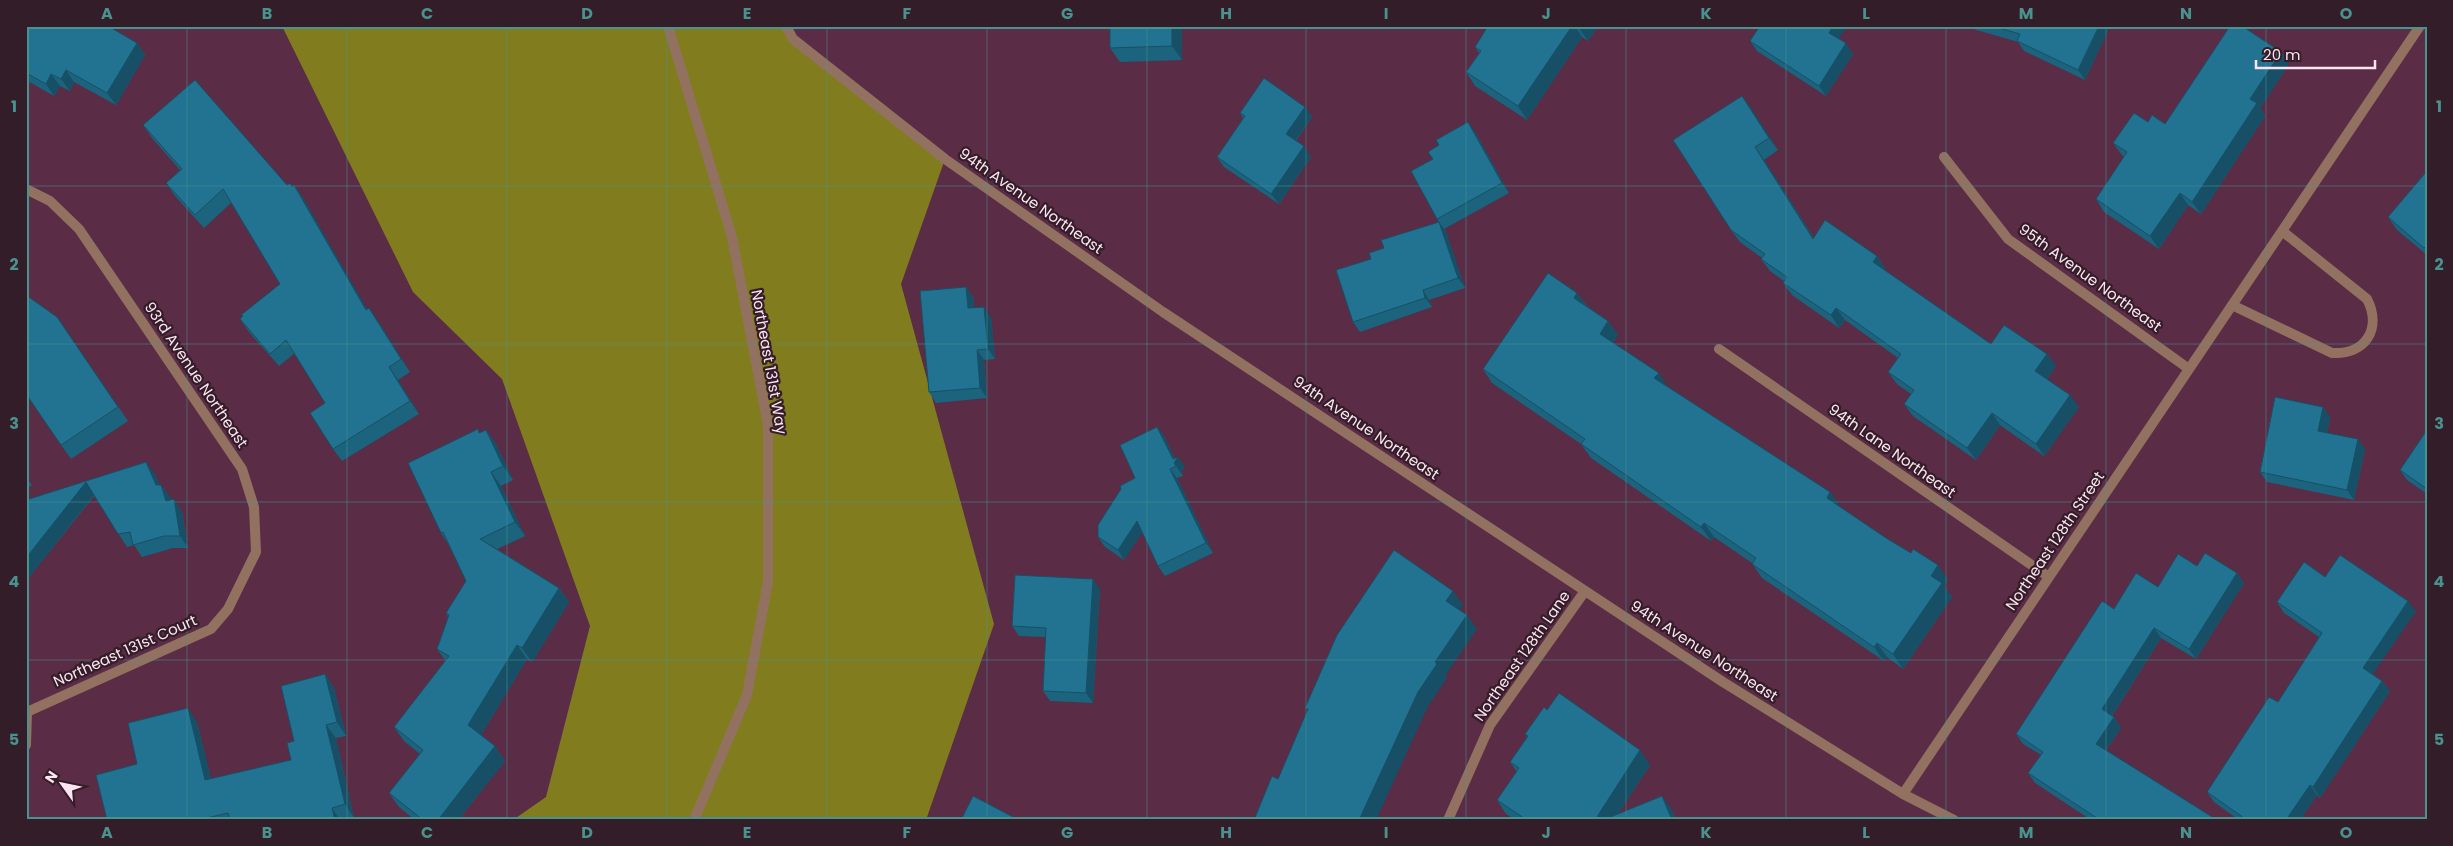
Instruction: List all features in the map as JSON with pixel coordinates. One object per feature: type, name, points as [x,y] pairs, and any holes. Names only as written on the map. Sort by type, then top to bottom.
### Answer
[{"type":"street","name":"Northeast 131st Way","points":[[668,26],[732,237],[768,425],[768,581],[747,694],[694,820]]},
{"type":"street","name":"94th Avenue Northeast","points":[[786,26],[793,39],[944,159],[1163,312],[1723,682],[1903,794],[1954,820]]},
{"type":"street","name":"Northeast 128th Street","points":[[1903,794],[2420,26]]},
{"type":"street","name":"95th Avenue Northeast","points":[[1944,157],[2008,239],[2189,369]]},
{"type":"street","name":"93rd Avenue Northeast","points":[[26,189],[50,201],[79,229],[242,469],[254,506],[256,552],[228,609]]},
{"type":"street","points":[[2232,305],[2332,353],[2344,354],[2354,350],[2367,339],[2373,322],[2372,310],[2367,298],[2282,230]]},
{"type":"street","name":"94th Lane Northeast","points":[[1719,349],[2049,577]]},
{"type":"street","name":"Northeast 128th Lane","points":[[1448,820],[1490,725],[1585,591]]},
{"type":"street","name":"Northeast 131st Court","points":[[27,712],[211,629],[228,609]]},
{"type":"street","points":[[26,745],[27,712]]},
{"type":"shaded area","points":[[282,26],[786,26],[793,39],[945,159],[901,284],[994,624],[926,820],[513,820],[546,797],[590,626],[502,379],[413,292]]},
{"type":"building","points":[[26,26],[108,26],[137,43],[107,93],[66,70],[61,79],[51,74],[46,84],[26,73]]},
{"type":"building","points":[[1110,26],[1172,26],[1172,46],[1110,48]]},
{"type":"building","points":[[1488,26],[1572,26],[1518,106],[1466,72],[1481,51],[1475,47]]},
{"type":"building","points":[[1760,26],[1833,26],[1829,33],[1846,43],[1819,86],[1750,41]]},
{"type":"building","points":[[1992,26],[2099,26],[2078,70],[2017,41],[2020,34]]},
{"type":"building","points":[[2230,26],[2242,26],[2281,52],[2250,99],[2257,103],[2192,202],[2180,193],[2150,236],[2096,199],[2127,152],[2113,143],[2134,113],[2148,122],[2152,115],[2165,124]]},
{"type":"building","points":[[1264,78],[1305,107],[1286,134],[1304,146],[1271,194],[1217,157],[1245,116],[1240,113]]},
{"type":"building","points":[[195,80],[287,185],[290,183],[292,187],[294,185],[366,310],[369,308],[401,359],[389,367],[410,401],[333,449],[310,413],[325,403],[286,340],[270,354],[240,319],[243,316],[241,315],[280,284],[223,189],[195,215],[166,183],[182,169],[143,125]]},
{"type":"building","points":[[1742,96],[1769,138],[1755,147],[1813,239],[1825,220],[1877,256],[1873,262],[1991,344],[2004,325],[2047,354],[2035,371],[2070,395],[2036,444],[1992,413],[1967,448],[1904,404],[1914,390],[1888,372],[1901,354],[1836,308],[1831,315],[1783,283],[1787,277],[1761,259],[1765,254],[1731,230],[1673,140]]},
{"type":"building","points":[[1468,122],[1502,183],[1437,219],[1411,171],[1433,159],[1428,152],[1439,145],[1436,140]]},
{"type":"building","points":[[2427,171],[2427,245],[2424,248],[2388,217]]},
{"type":"building","points":[[1439,222],[1458,278],[1423,290],[1425,298],[1353,322],[1336,270],[1371,259],[1369,253],[1384,248],[1381,240]]},
{"type":"building","points":[[1548,273],[1577,293],[1574,298],[1608,321],[1600,334],[1659,373],[1654,378],[1830,492],[1827,498],[1886,538],[1911,553],[1913,549],[1938,565],[1931,576],[1942,583],[1893,654],[1877,643],[1874,647],[1752,564],[1756,558],[1704,523],[1701,527],[1581,444],[1585,439],[1483,369]]},
{"type":"building","points":[[966,287],[968,308],[984,307],[988,349],[977,350],[980,388],[929,392],[920,291]]},
{"type":"building","points":[[26,295],[57,317],[118,407],[61,445],[26,394]]},
{"type":"building","points":[[2275,397],[2323,407],[2318,431],[2358,439],[2347,490],[2260,472]]},
{"type":"building","points":[[1157,427],[1173,459],[1178,457],[1174,463],[1176,466],[1170,469],[1206,543],[1158,566],[1137,521],[1118,550],[1098,537],[1098,525],[1121,489],[1120,486],[1135,478],[1120,445]]},
{"type":"building","points":[[478,429],[479,433],[486,430],[503,466],[491,472],[515,522],[480,539],[559,588],[522,648],[517,645],[468,725],[495,746],[438,820],[423,820],[389,793],[423,750],[394,727],[449,656],[437,649],[449,615],[446,613],[466,581],[408,463]]},
{"type":"building","points":[[2427,430],[2427,489],[2400,470]]},
{"type":"building","points":[[146,462],[156,485],[161,485],[166,501],[174,499],[180,536],[164,536],[133,545],[130,532],[118,534],[86,482],[26,558],[26,500]]},
{"type":"building","points":[[1394,550],[1453,591],[1446,601],[1467,615],[1435,662],[1437,664],[1418,692],[1359,820],[1254,820],[1272,776],[1278,779],[1308,709],[1305,708],[1337,635]]},
{"type":"building","points":[[2205,553],[2237,573],[2189,649],[2154,628],[2102,709],[2114,717],[2096,744],[2217,820],[2100,820],[2028,773],[2043,752],[2016,734],[2102,601],[2114,609],[2136,573],[2158,587],[2178,554],[2197,566]]},
{"type":"building","points":[[2340,555],[2408,601],[2363,668],[2382,681],[2313,787],[2310,785],[2286,820],[2247,820],[2207,792],[2269,697],[2278,702],[2322,633],[2277,602],[2304,562],[2325,577]]},
{"type":"building","points":[[1015,575],[1093,579],[1086,693],[1043,691],[1046,628],[1012,626]]},
{"type":"building","points":[[325,674],[337,722],[326,725],[345,804],[332,808],[335,820],[230,820],[228,813],[198,820],[107,820],[96,775],[137,764],[128,723],[188,708],[205,780],[291,760],[287,743],[294,741],[281,686]]},
{"type":"building","points":[[1559,693],[1640,750],[1595,820],[1527,820],[1497,800],[1519,768],[1510,762],[1528,736],[1525,734],[1544,707],[1547,710]]},
{"type":"building","points":[[973,796],[1017,819],[1017,820],[961,820]]},
{"type":"building","points":[[1662,796],[1672,820],[1603,820]]}]
